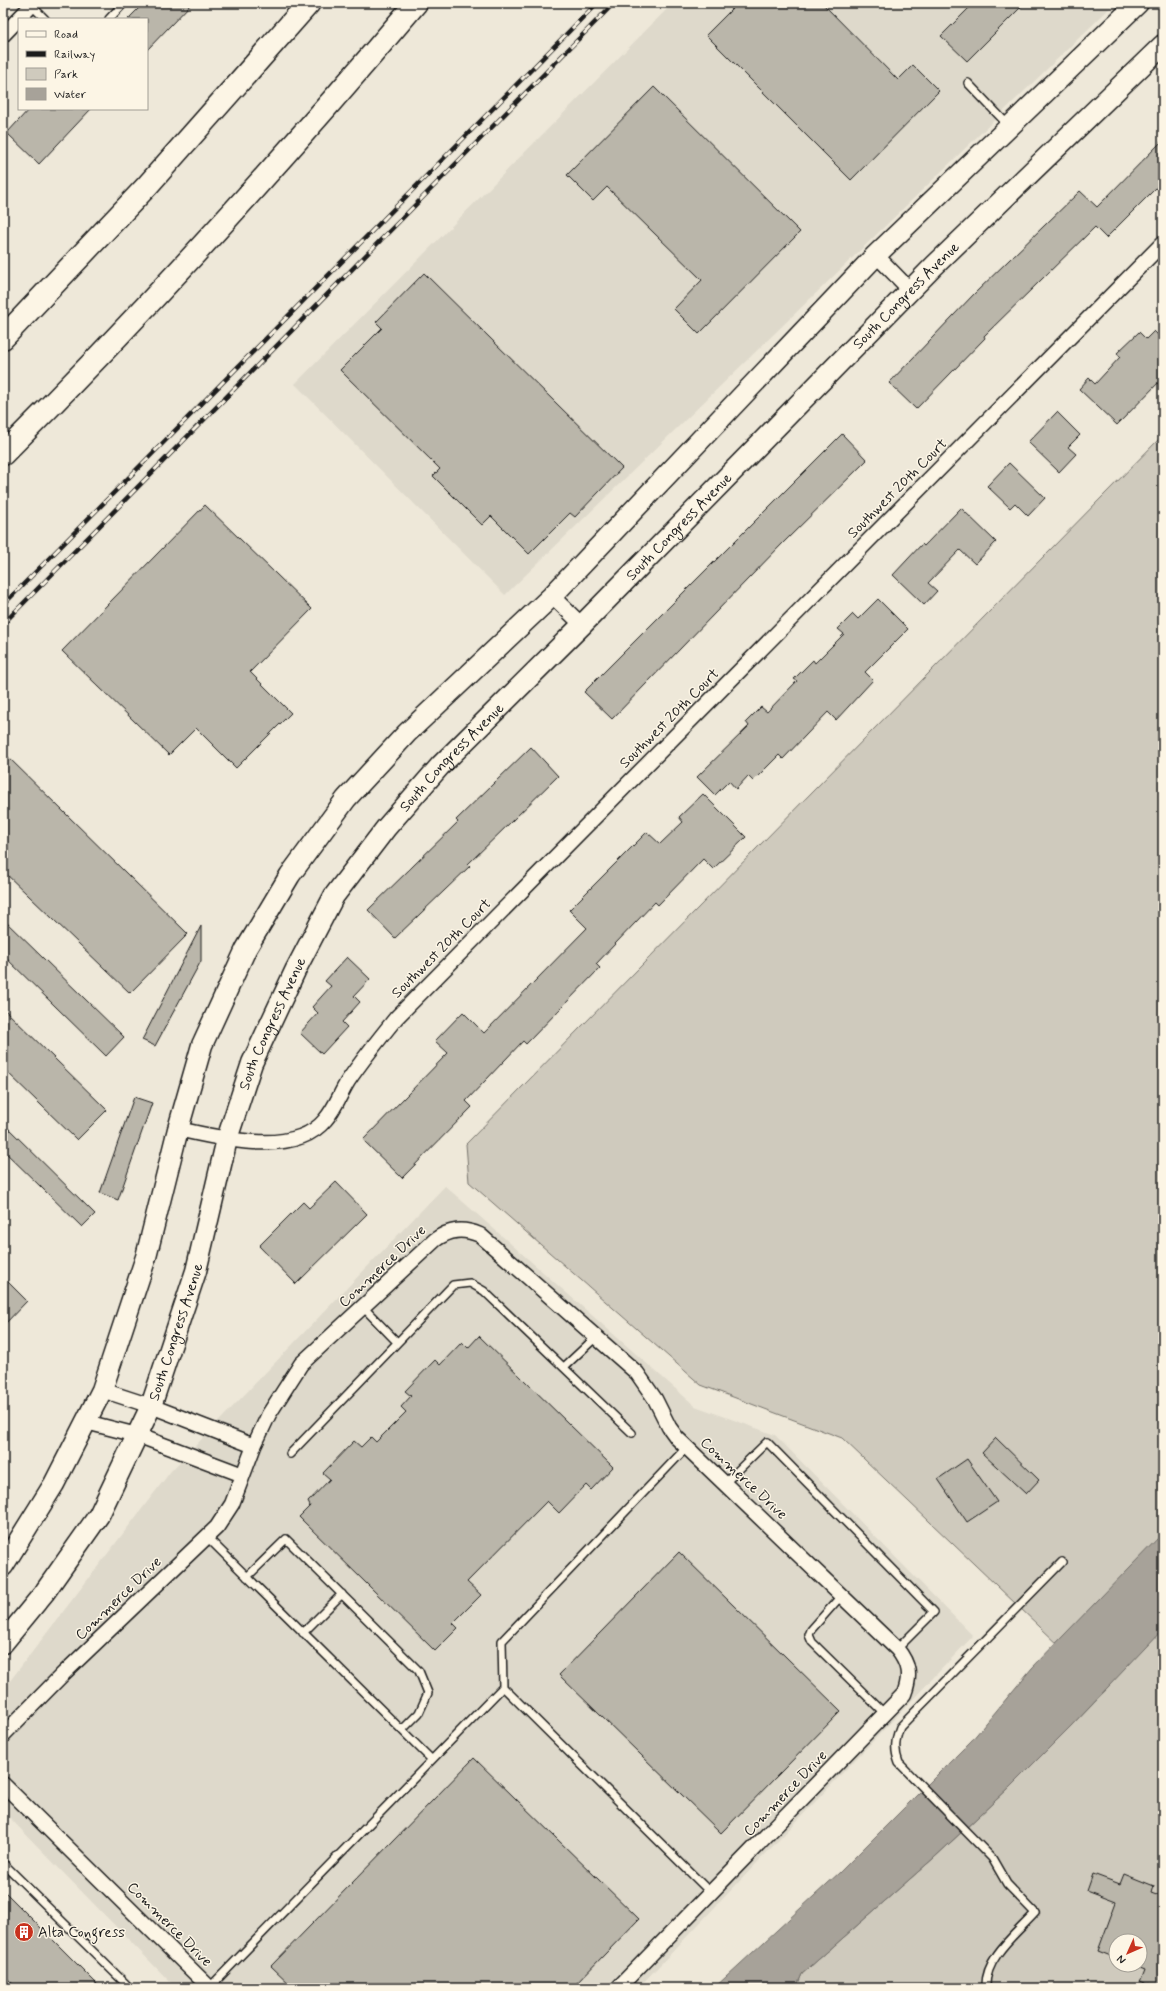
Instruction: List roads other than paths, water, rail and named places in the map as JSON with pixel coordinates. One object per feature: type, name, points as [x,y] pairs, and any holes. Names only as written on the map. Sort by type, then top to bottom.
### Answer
[{"type":"highway","points":[[3,338],[148,186],[309,3]]},
{"type":"highway","points":[[3,454],[111,344],[251,193],[416,3]]},
{"type":"main road","points":[[3,1566],[54,1484],[102,1390],[146,1257],[178,1129],[202,1044],[246,950],[290,875],[346,799],[397,744],[552,596],[876,255],[1138,3]]},
{"type":"main road","name":"South Congress Avenue","points":[[3,1643],[44,1593],[99,1514],[151,1406],[196,1271],[227,1140],[252,1063],[296,969],[334,896],[386,828],[440,766],[582,625],[910,290],[1163,45]]},
{"type":"street","points":[[19,18],[33,4]]},
{"type":"street","points":[[3,35],[18,20]]},
{"type":"street","name":"Southwest 20th Court","points":[[178,1129],[227,1140],[289,1141],[309,1134],[325,1121],[347,1083],[371,1048],[396,1018],[1163,243]]},
{"type":"street","points":[[876,255],[910,290]]},
{"type":"street","points":[[552,596],[582,625]]},
{"type":"street","name":"Commerce Drive","points":[[3,1735],[64,1673],[207,1538],[225,1516],[269,1414],[301,1364],[434,1240],[444,1233],[456,1229],[469,1230],[480,1235],[637,1373],[654,1399],[669,1428],[686,1448],[897,1649],[904,1659],[908,1671],[908,1683],[904,1694],[618,1988]]},
{"type":"street","points":[[102,1390],[151,1406],[254,1446]]},
{"type":"street","points":[[86,1422],[137,1435],[243,1476]]},
{"type":"street","name":"Commerce Drive","points":[[3,1784],[210,1988]]},
{"type":"lane","points":[[110,18],[124,3]]},
{"type":"lane","points":[[33,4],[44,18]]},
{"type":"lane","points":[[968,83],[1009,127]]},
{"type":"lane","points":[[290,1454],[453,1285],[470,1283],[484,1290],[632,1432]]},
{"type":"lane","points":[[363,1307],[398,1342]]},
{"type":"lane","points":[[564,1367],[596,1337]]},
{"type":"lane","points":[[724,1483],[767,1442],[934,1612],[897,1649]]},
{"type":"lane","points":[[686,1448],[502,1641],[503,1687],[711,1893]]},
{"type":"lane","points":[[207,1538],[431,1760]]},
{"type":"lane","points":[[247,1577],[286,1539],[342,1594],[419,1671],[428,1693],[419,1713],[402,1730]]},
{"type":"lane","points":[[986,1988],[991,1964],[1004,1947],[1035,1913],[1007,1884],[992,1858],[899,1763],[895,1745],[900,1727],[1062,1562]]},
{"type":"lane","points":[[303,1633],[342,1594]]},
{"type":"lane","points":[[841,1596],[811,1630],[809,1635],[812,1642],[885,1714]]},
{"type":"lane","points":[[210,1988],[503,1687]]},
{"type":"lane","points":[[3,1863],[130,1988]]},
{"type":"water","points":[[1163,1533],[1163,1629],[1071,1726],[1010,1787],[935,1857],[802,1974],[796,1988],[714,1988],[839,1873],[972,1740],[1032,1668]]},
{"type":"railway","points":[[3,605],[597,3]]},
{"type":"railway","points":[[3,624],[614,3]]},
{"type":"place","name":"Alta Congress","points":[[24,1932]]}]
